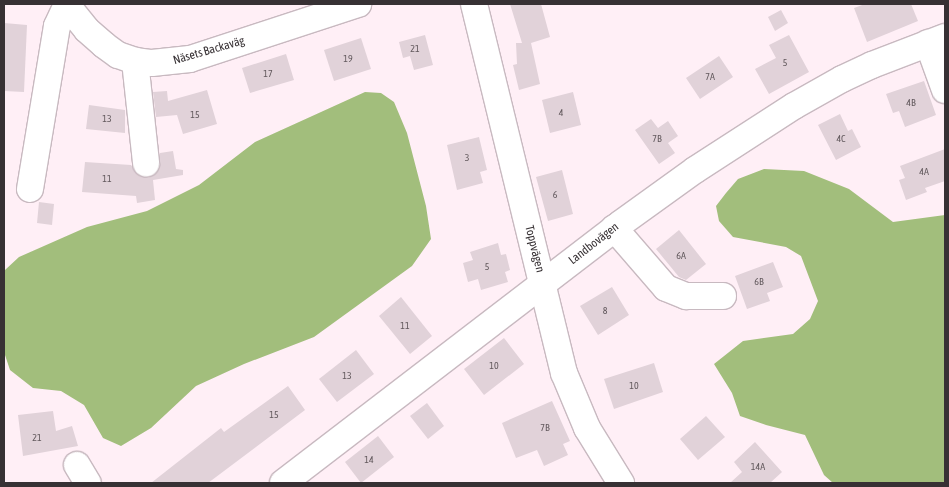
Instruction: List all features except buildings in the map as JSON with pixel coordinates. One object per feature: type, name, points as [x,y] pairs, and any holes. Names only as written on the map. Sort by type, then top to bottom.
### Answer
[{"type":"street","name":"Näsets Backaväg","points":[[67,4],[87,30],[118,55],[152,64],[190,59],[345,6]]},
{"type":"street","points":[[30,189],[57,26],[67,4]]},
{"type":"street","name":"Toppvägen","points":[[474,4],[555,342],[574,399],[600,451],[621,483]]},
{"type":"street","name":"Landbovägen","points":[[283,483],[614,228],[695,170],[794,106],[872,64],[937,40],[945,90]]},
{"type":"street","points":[[135,61],[146,163]]},
{"type":"street","points":[[614,228],[666,288],[686,296],[723,296]]},
{"type":"green space","points":[[365,92],[381,93],[394,102],[407,133],[426,206],[431,239],[412,266],[314,337],[244,364],[196,386],[151,428],[121,446],[103,438],[84,405],[61,391],[33,388],[10,370],[4,352],[4,275],[5,270],[19,257],[87,227],[147,211],[199,185],[255,142]]},
{"type":"green space","points":[[764,169],[804,171],[849,189],[893,222],[945,215],[945,483],[833,483],[824,475],[805,435],[740,416],[732,393],[714,364],[743,341],[793,334],[810,319],[818,301],[801,256],[786,247],[733,237],[719,221],[716,206],[738,179]]}]
